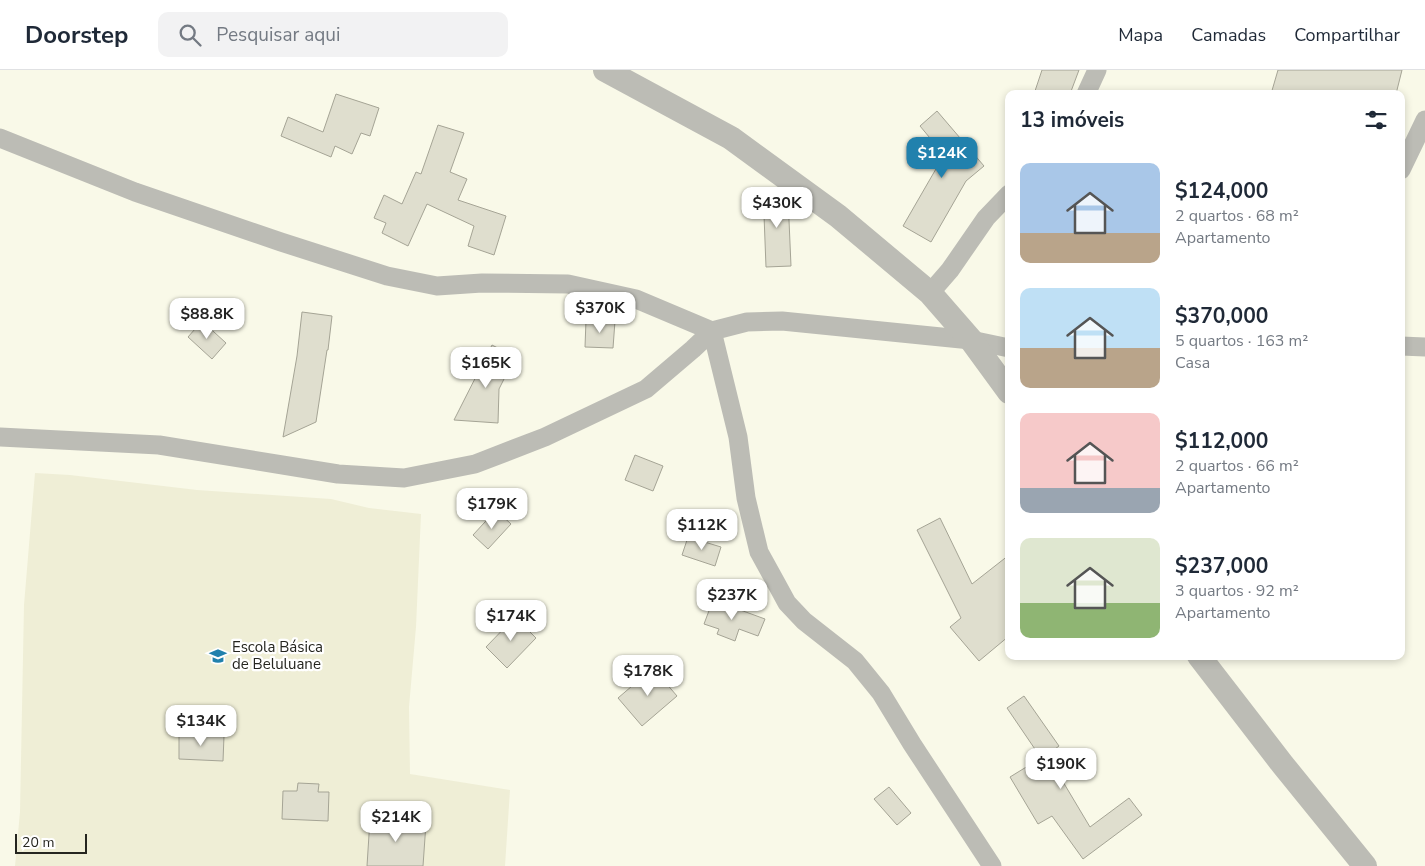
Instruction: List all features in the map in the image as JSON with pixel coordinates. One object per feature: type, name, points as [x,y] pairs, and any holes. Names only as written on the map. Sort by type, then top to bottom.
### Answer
[{"type":"street","points":[[605,70],[731,138],[838,216],[930,293],[971,340],[1005,387]]},
{"type":"street","points":[[1088,90],[1097,70]]},
{"type":"street","points":[[1405,162],[1425,120]]},
{"type":"street","points":[[0,138],[135,192],[387,276],[437,286],[482,283],[568,284],[636,299],[712,331]]},
{"type":"street","points":[[930,293],[950,270],[986,218],[1005,198]]},
{"type":"street","points":[[0,437],[159,445],[338,474],[404,478],[475,464],[545,437],[646,389],[694,349],[712,331],[747,322],[782,321],[971,340],[1005,347]]},
{"type":"street","points":[[712,331],[738,437],[746,498],[759,552],[774,582],[787,603],[804,621],[855,662],[881,693],[992,866]]},
{"type":"street","points":[[1405,346],[1425,347]]},
{"type":"street","points":[[1202,660],[1283,766],[1365,866]]},
{"type":"shaded area","name":"Escola Básica de Beluluane","points":[[35,473],[70,475],[197,490],[331,499],[369,508],[421,514],[416,627],[409,707],[410,774],[510,790],[505,866],[15,866],[20,812],[24,605]]},
{"type":"building","points":[[1042,70],[1079,70],[1072,90],[1035,90]]},
{"type":"building","points":[[1278,70],[1402,70],[1397,90],[1272,90]]},
{"type":"building","points":[[336,94],[379,108],[370,136],[361,133],[352,154],[335,146],[331,157],[281,136],[288,117],[323,132]]},
{"type":"building","points":[[937,111],[984,166],[966,181],[931,242],[903,226],[944,155],[920,126]]},
{"type":"building","points":[[438,125],[464,133],[450,172],[467,179],[458,200],[506,216],[494,255],[468,246],[474,226],[427,204],[408,246],[382,233],[386,223],[374,218],[384,195],[402,204],[416,172],[421,174]]},
{"type":"building","points":[[763,189],[777,189],[788,197],[791,266],[766,267]]},
{"type":"building","points":[[302,312],[332,316],[328,350],[316,422],[283,437],[297,356]]},
{"type":"building","points":[[586,320],[615,321],[613,348],[585,347]]},
{"type":"building","points":[[202,321],[226,343],[212,359],[188,337]]},
{"type":"building","points":[[492,345],[515,357],[499,389],[498,423],[454,420]]},
{"type":"building","points":[[635,455],[663,466],[653,491],[625,480]]},
{"type":"building","points":[[496,510],[511,524],[488,549],[473,535]]},
{"type":"building","points":[[940,518],[972,584],[1005,558],[1005,639],[979,661],[950,627],[961,618],[917,530]]},
{"type":"building","points":[[688,537],[721,547],[715,566],[682,555]]},
{"type":"building","points":[[713,600],[765,619],[758,636],[739,629],[735,641],[717,634],[719,629],[704,624]]},
{"type":"building","points":[[515,617],[536,638],[507,668],[486,647]]},
{"type":"building","points":[[653,668],[677,696],[642,726],[618,698]]},
{"type":"building","points":[[1024,696],[1059,746],[1047,755],[1090,827],[1129,798],[1142,815],[1083,859],[1052,816],[1038,824],[1010,777],[1041,758],[1007,708]]},
{"type":"building","points":[[179,734],[224,736],[223,761],[179,759]]},
{"type":"building","points":[[298,783],[319,784],[318,792],[329,792],[328,821],[282,819],[283,791],[297,791]]},
{"type":"building","points":[[889,787],[911,813],[897,825],[874,799]]},
{"type":"building","points":[[370,819],[426,823],[423,866],[367,866]]},
{"type":"place","name":"Escola Básica de Beluluane","points":[[218,656]]}]
